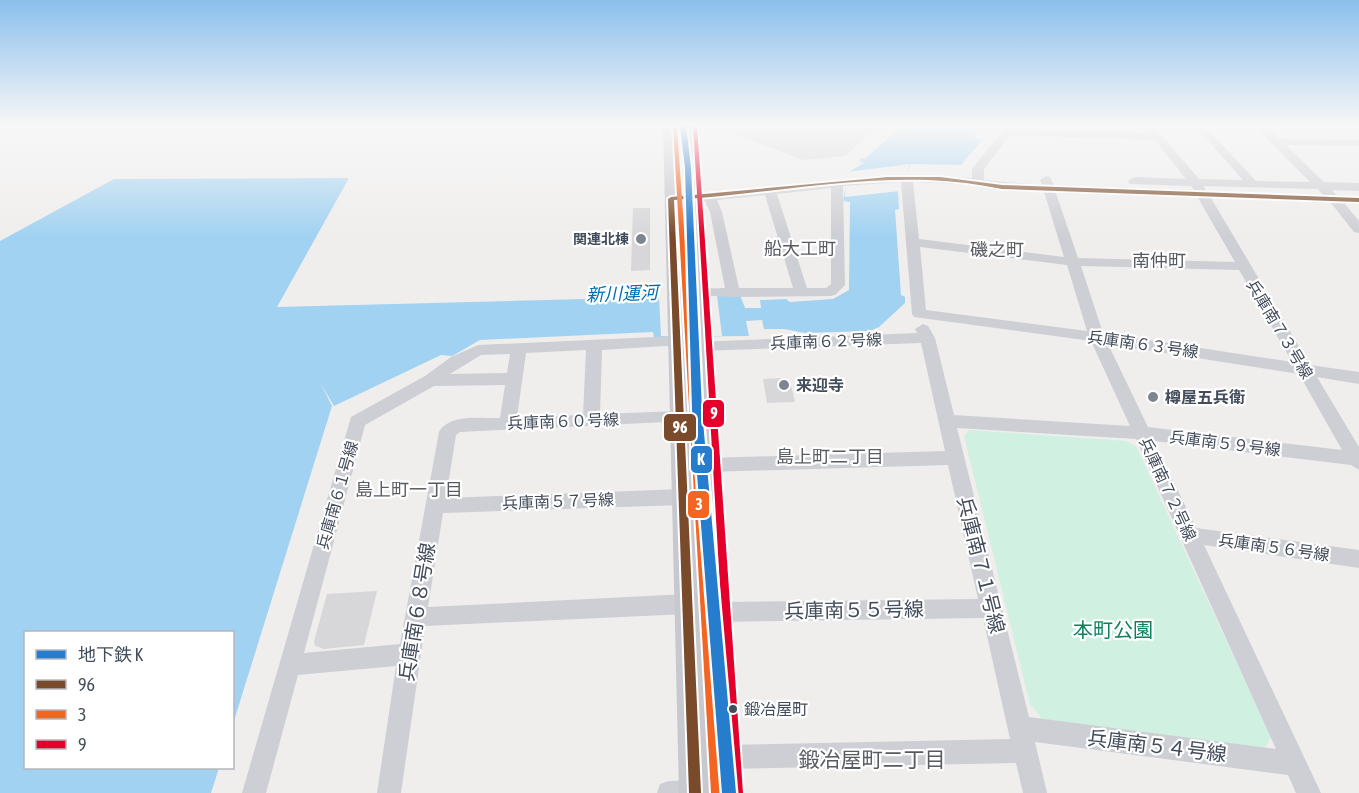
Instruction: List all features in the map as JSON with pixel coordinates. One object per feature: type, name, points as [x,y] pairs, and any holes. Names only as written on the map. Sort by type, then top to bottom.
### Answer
[{"type":"main road","points":[[670,162],[675,297],[689,340],[706,465],[728,793]]},
{"type":"main road","points":[[688,162],[697,294],[680,417],[695,793]]},
{"type":"street","points":[[978,181],[978,169],[983,162]]},
{"type":"street","name":"兵庫南７３号線","points":[[1178,162],[1199,189],[1358,460]]},
{"type":"street","points":[[1233,162],[1253,184]]},
{"type":"street","points":[[1296,162],[1335,200],[1359,230]]},
{"type":"street","points":[[671,199],[710,199],[906,179],[978,181],[1002,186],[1047,183],[1199,189],[1359,200]]},
{"type":"street","points":[[906,179],[927,338]]},
{"type":"street","name":"兵庫南７２号線","points":[[1047,183],[1097,337],[1309,793]]},
{"type":"street","points":[[697,294],[830,292],[838,285],[842,184]]},
{"type":"street","points":[[1199,189],[1253,184],[1359,187]]},
{"type":"street","points":[[770,192],[801,292]]},
{"type":"street","points":[[710,199],[716,212],[733,293]]},
{"type":"street","points":[[913,242],[1072,262],[1243,266]]},
{"type":"street","name":"兵庫南６３号線","points":[[923,315],[1097,337],[1359,378]]},
{"type":"street","name":"兵庫南６２号線","points":[[689,340],[927,338]]},
{"type":"street","name":"兵庫南７１号線","points":[[927,338],[1035,793]]},
{"type":"street","name":"兵庫南６１号線","points":[[254,793],[357,421],[431,380],[457,361],[478,350],[689,340]]},
{"type":"street","points":[[591,420],[594,345]]},
{"type":"street","points":[[508,423],[519,348]]},
{"type":"street","points":[[431,380],[514,379]]},
{"type":"street","name":"兵庫南６０号線","points":[[448,432],[456,426],[680,417]]},
{"type":"street","name":"兵庫南５９号線","points":[[946,421],[1142,433],[1358,460]]},
{"type":"street","name":"兵庫南６８号線","points":[[389,793],[415,617],[448,432]]},
{"type":"street","points":[[706,465],[955,458]]},
{"type":"street","name":"兵庫南５７号線","points":[[434,506],[682,497]]},
{"type":"street","name":"兵庫南５６号線","points":[[1189,535],[1359,559]]},
{"type":"street","points":[[415,617],[687,604]]},
{"type":"street","name":"兵庫南５５号線","points":[[716,612],[992,608]]},
{"type":"street","points":[[289,665],[409,654]]},
{"type":"street","name":"兵庫南５４号線","points":[[725,757],[1022,740],[1295,764]]},
{"type":"street","points":[[669,793],[695,793]]},
{"type":"green space","name":"本町公園","points":[[969,430],[1126,441],[1136,446],[1271,737],[1263,751],[1042,719],[1030,704],[964,436]]},
{"type":"water","points":[[862,162],[964,162],[961,165],[911,164],[898,191],[899,209],[895,210],[901,295],[905,297],[905,303],[879,327],[870,331],[805,333],[784,329],[764,329],[762,320],[746,321],[749,336],[654,337],[653,332],[480,340],[452,356],[441,355],[334,406],[321,384],[332,406],[234,721],[234,631],[24,631],[24,769],[219,769],[211,793],[0,793],[0,241],[114,179],[349,178],[277,307],[740,295],[745,308],[761,308],[760,300],[786,299],[790,302],[833,299],[849,290],[850,202],[843,201],[849,172],[864,163]]},
{"type":"pier","points":[[910,164],[900,191],[845,197],[847,172]]},
{"type":"pier","points":[[717,295],[722,336],[661,336],[659,297]]},
{"type":"building","name":"関連北棟","points":[[633,208],[650,208],[650,270],[631,271]]},
{"type":"building","points":[[783,378],[784,381],[790,381],[795,402],[767,403],[763,379]]},
{"type":"building","points":[[377,591],[364,645],[324,649],[315,646],[314,641],[327,594]]},
{"type":"metro line","name":"K","points":[[687,162],[697,410],[729,793]]},
{"type":"transit line","name":"3","points":[[677,162],[717,793]]},
{"type":"transit line","name":"9","points":[[697,162],[738,792]]},
{"type":"transit line","name":"96","points":[[695,793],[671,199],[857,181],[919,178],[1002,187],[1359,200]]},
{"type":"place","name":"関連北棟","points":[[641,239]]},
{"type":"place","name":"来迎寺","points":[[784,385]]},
{"type":"place","name":"樽屋五兵衛","points":[[1153,397]]},
{"type":"place","name":"鍛冶屋町","points":[[733,709]]},
{"type":"district","name":"船大工町","points":[[800,249]]},
{"type":"district","name":"磯之町","points":[[997,250]]},
{"type":"district","name":"南仲町","points":[[1159,261]]},
{"type":"district","name":"島上町二丁目","points":[[830,457]]},
{"type":"district","name":"島上町一丁目","points":[[409,490]]},
{"type":"district","name":"鍛冶屋町二丁目","points":[[872,760]]},
{"type":"water label","name":"新川運河","points":[[622,294]]}]
